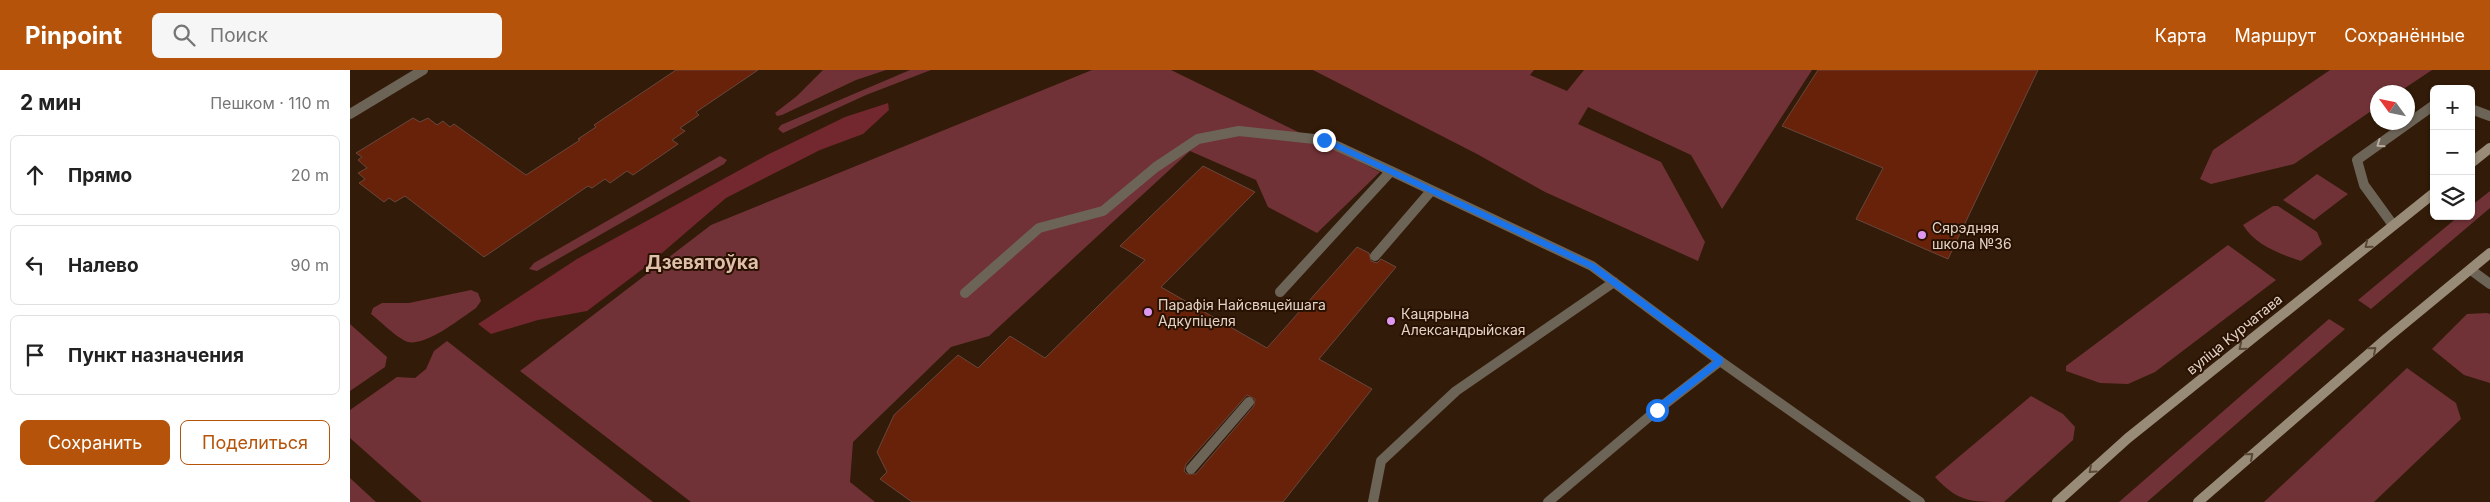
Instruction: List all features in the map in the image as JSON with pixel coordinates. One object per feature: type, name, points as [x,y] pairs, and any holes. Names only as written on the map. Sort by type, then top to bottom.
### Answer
[{"type":"main road","points":[[2475,160],[2490,148]]},
{"type":"main road","name":"вуліца Курчатава","points":[[2057,502],[2128,438],[2430,196]]},
{"type":"main road","points":[[2198,502],[2387,338],[2490,253]]},
{"type":"lane","points":[[350,114],[423,70]]},
{"type":"lane","points":[[2393,225],[2364,185],[2357,160],[2430,108]]},
{"type":"lane","points":[[2475,110],[2490,116]]},
{"type":"lane","points":[[965,293],[1039,228],[1104,211],[1156,167],[1198,139],[1239,131],[1324,140],[1592,266],[1720,361],[1920,502]]},
{"type":"lane","points":[[1280,292],[1391,172]]},
{"type":"lane","points":[[1375,256],[1431,191]]},
{"type":"lane","points":[[2471,270],[2490,284]]},
{"type":"lane","points":[[1373,502],[1381,461],[1449,397],[1614,282]]},
{"type":"lane","points":[[1548,502],[1657,410],[1720,361]]},
{"type":"lane","points":[[1191,469],[1249,402]]},
{"type":"shaded area","points":[[823,70],[886,70],[856,80],[777,116],[775,113],[797,96]]},
{"type":"shaded area","points":[[910,70],[931,70],[866,95],[783,133],[778,129],[781,125]]},
{"type":"shaded area","points":[[1092,70],[1171,70],[1380,172],[1317,233],[1268,207],[1256,180],[1190,151],[989,336],[951,347],[853,442],[850,482],[875,502],[691,502],[520,371],[711,225]]},
{"type":"shaded area","points":[[1313,70],[1534,70],[1530,75],[1567,91],[1584,70],[1812,70],[1722,209],[1691,155],[1588,107],[1578,124],[1661,162],[1705,242],[1698,261],[1545,192],[1477,154]]},
{"type":"shaded area","points":[[2330,70],[2432,70],[2410,85],[2370,85],[2370,112],[2294,164],[2211,184],[2200,179],[2213,150]]},
{"type":"shaded area","points":[[888,103],[889,110],[863,134],[820,150],[726,198],[648,265],[587,311],[538,320],[491,334],[478,324],[577,259],[767,155],[845,117]]},
{"type":"shaded area","points":[[720,156],[727,160],[724,164],[537,271],[529,269],[534,263]]},
{"type":"shaded area","points":[[2317,174],[2348,194],[2314,220],[2283,200]]},
{"type":"shaded area","points":[[2490,191],[2490,208],[2371,309],[2358,300],[2454,220],[2475,220],[2475,203]]},
{"type":"shaded area","points":[[2273,206],[2278,206],[2317,232],[2322,244],[2301,261],[2277,252],[2254,238],[2243,225]]},
{"type":"shaded area","points":[[2228,245],[2276,280],[2155,372],[2128,384],[2100,383],[2066,371],[2066,366]]},
{"type":"shaded area","points":[[471,290],[478,293],[481,301],[476,308],[444,330],[425,340],[408,342],[371,314],[373,308],[382,303],[409,303]]},
{"type":"shaded area","points":[[2467,314],[2490,314],[2490,383],[2464,375],[2432,349]]},
{"type":"shaded area","points":[[2329,319],[2345,329],[2147,502],[2119,502]]},
{"type":"shaded area","points":[[350,324],[387,357],[385,367],[350,391]]},
{"type":"shaded area","points":[[447,341],[653,502],[422,502],[350,438],[350,410],[397,377],[415,378],[426,369],[434,351]]},
{"type":"shaded area","points":[[2407,368],[2456,403],[2461,419],[2374,502],[2264,502]]},
{"type":"shaded area","points":[[2031,396],[2063,414],[2075,427],[2073,440],[2004,502],[1983,502],[1966,499],[1958,496],[1935,477]]},
{"type":"shaded area","points":[[350,478],[376,502],[350,502]]},
{"type":"building","points":[[676,70],[758,70],[696,112],[699,115],[680,128],[685,131],[672,140],[678,144],[633,175],[627,171],[610,183],[605,179],[592,188],[588,186],[484,257],[405,196],[395,202],[389,198],[384,202],[359,183],[365,179],[358,173],[367,168],[358,160],[362,157],[356,153],[413,118],[420,122],[428,118],[437,125],[443,121],[450,127],[454,124],[526,175],[580,140],[578,139],[596,127],[594,125]]},
{"type":"building","points":[[1818,70],[2038,70],[1948,259],[1856,219],[1883,168],[1782,126]]},
{"type":"building","name":"Парафія Найсвяцейшага Адкупіцеля","points":[[1203,166],[1255,192],[1161,287],[1267,348],[1357,247],[1369,253],[1371,261],[1377,263],[1381,259],[1396,267],[1319,359],[1372,389],[1283,502],[912,502],[880,479],[887,472],[877,452],[894,415],[958,355],[978,368],[1010,336],[1045,358],[1145,260],[1120,246]],"holes":[[[1247,395],[1255,399],[1254,406],[1196,474],[1187,474],[1184,471],[1186,464]]]},
{"type":"place","name":"Сярэдняя школа №36","points":[[1922,235]]},
{"type":"place","name":"Парафія Найсвяцейшага Адкупіцеля","points":[[1148,312]]},
{"type":"place","name":"Кацярына Александрыйская","points":[[1391,321]]},
{"type":"district","name":"Дзевятоўка","points":[[702,262]]},
{"type":"route","points":[[1324,140],[1592,266],[1720,361],[1657,410]]}]
